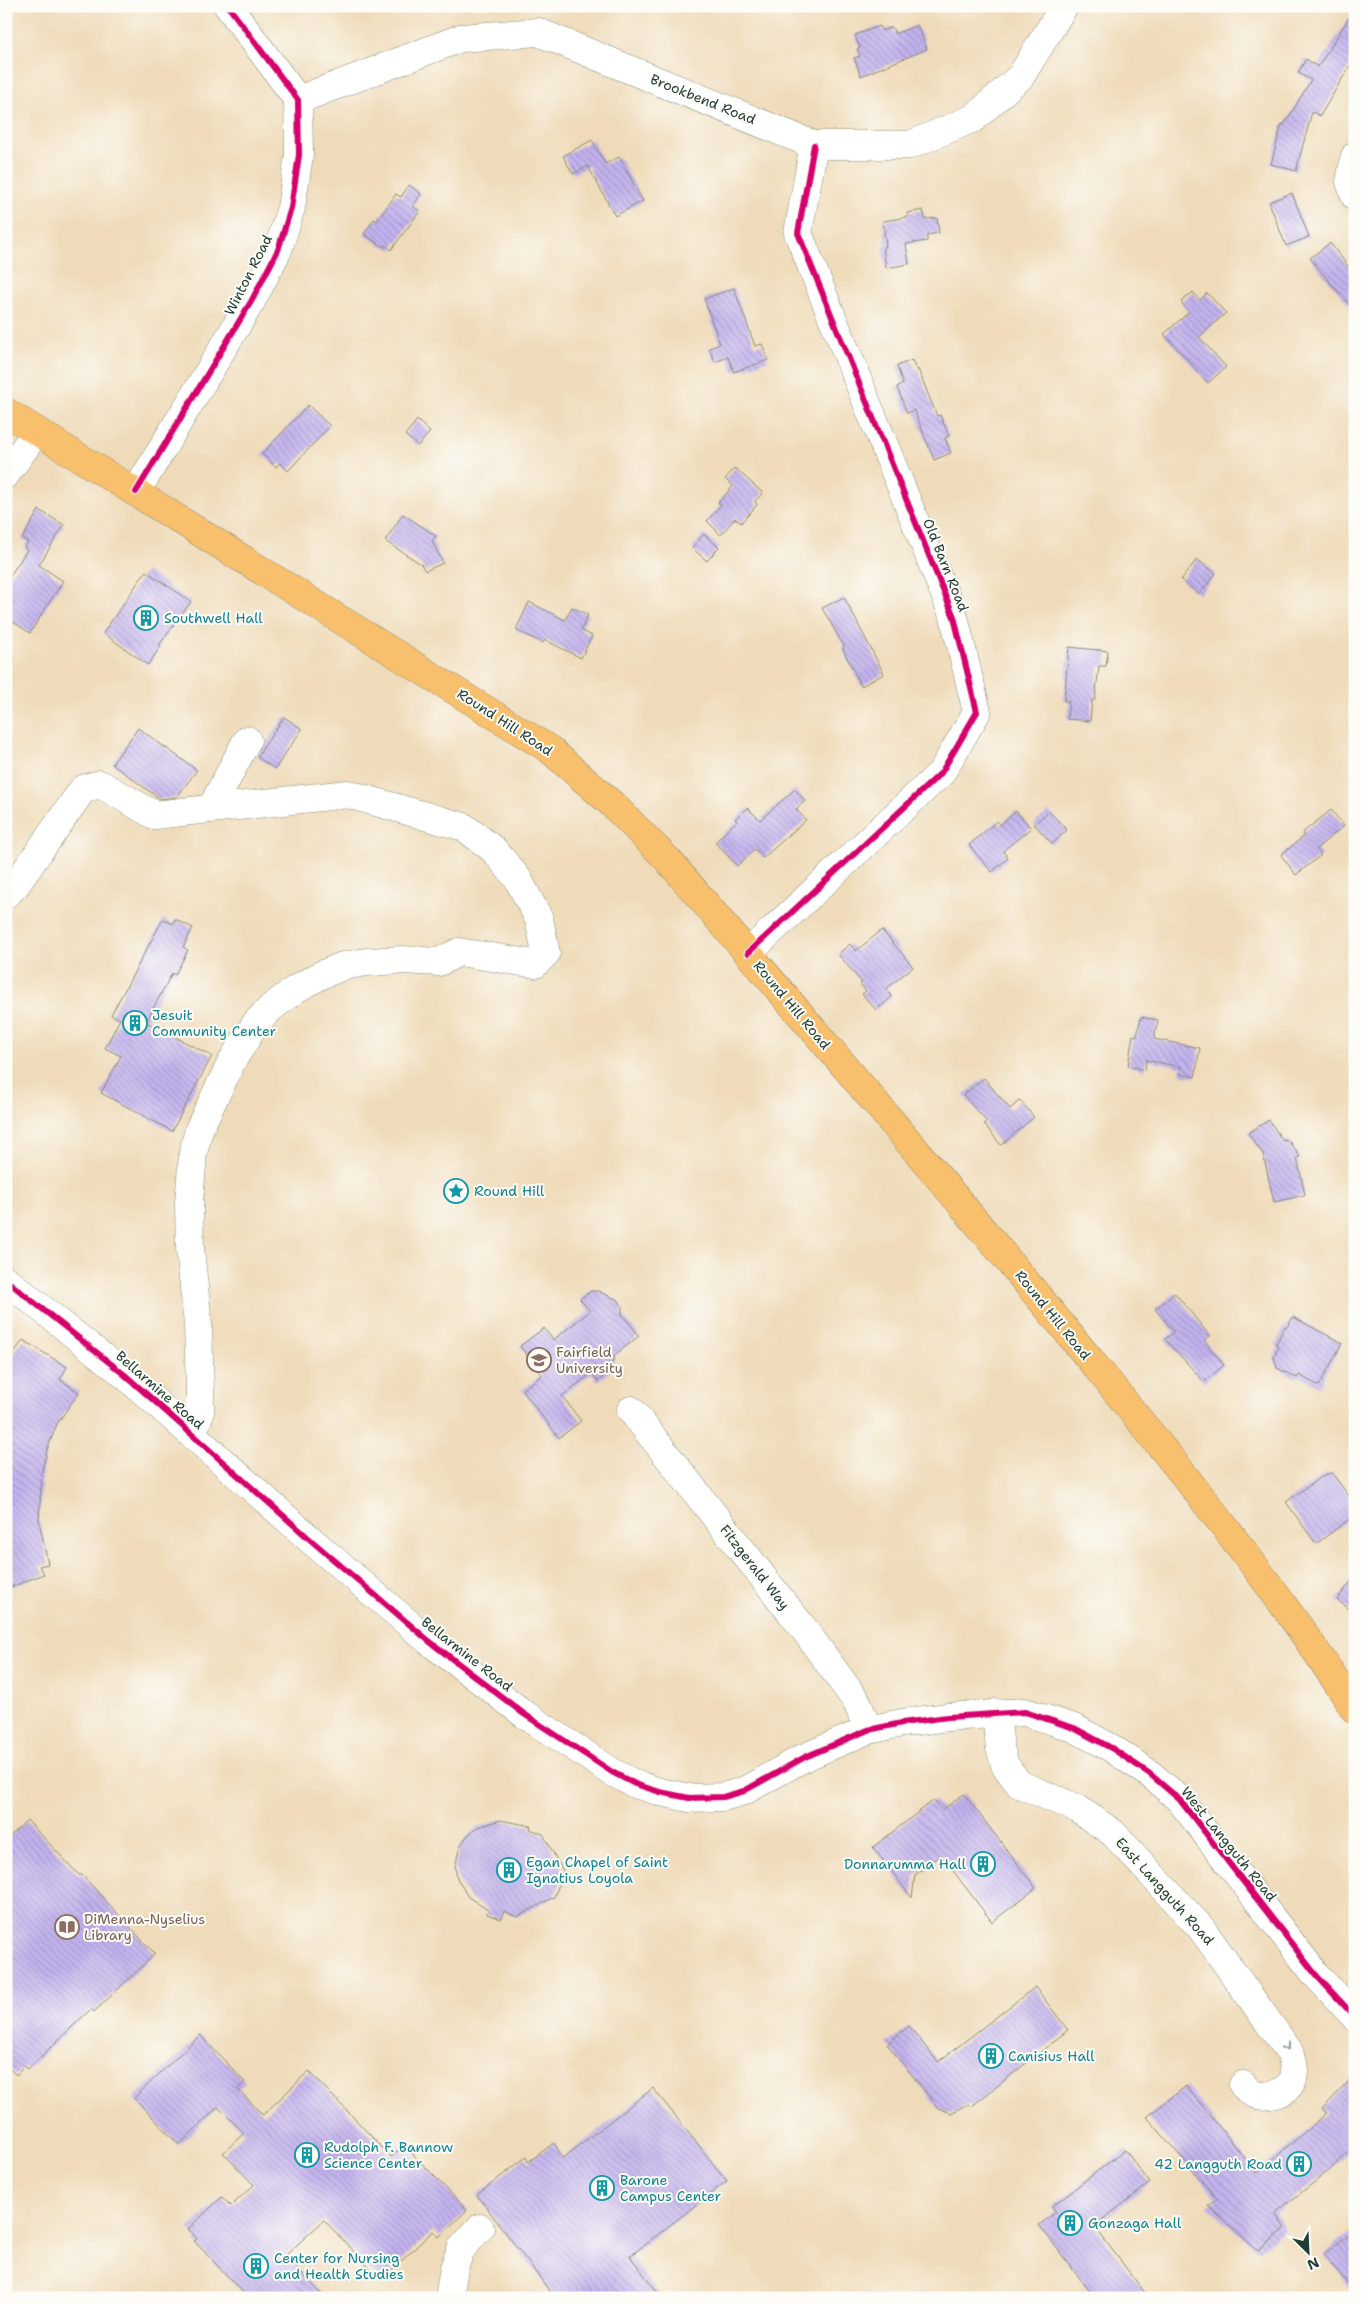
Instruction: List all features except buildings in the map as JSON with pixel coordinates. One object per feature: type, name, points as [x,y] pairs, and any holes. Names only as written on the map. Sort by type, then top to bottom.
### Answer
[{"type":"main road","name":"Round Hill Road","points":[[6,412],[549,749],[612,804],[668,860],[990,1238],[1192,1485],[1261,1573],[1326,1664],[1355,1710]]},
{"type":"street","points":[[228,6],[298,100]]},
{"type":"street","name":"Brookbend Road","points":[[298,100],[461,38],[538,32],[814,144],[910,145],[974,118],[1021,76],[1064,6]]},
{"type":"street","name":"Winton Road","points":[[136,492],[252,300],[278,250],[291,208],[299,155],[298,100]]},
{"type":"street","name":"Old Barn Road","points":[[748,953],[941,773],[977,712],[954,617],[798,233],[814,144]]},
{"type":"street","points":[[1355,156],[1350,177],[1355,196]]},
{"type":"street","points":[[6,474],[36,431]]},
{"type":"street","points":[[211,809],[247,740]]},
{"type":"street","points":[[6,894],[15,886],[82,788],[100,784],[154,815],[348,794],[464,827],[494,850],[518,879],[539,919],[546,953],[535,964],[459,952],[439,962],[402,960],[367,962],[344,966],[321,975],[296,989],[272,1007],[256,1023],[232,1061],[199,1130],[192,1153],[189,1203],[190,1249],[198,1325],[200,1412],[197,1422],[189,1432]]},
{"type":"street","name":"Bellarmine Road","points":[[6,1280],[126,1375],[313,1542],[429,1641],[524,1714],[588,1757],[635,1784],[689,1798],[723,1797],[751,1788],[805,1757],[868,1730],[948,1717],[996,1713]]},
{"type":"street","name":"Fitzgerald Way","points":[[631,1410],[804,1629],[857,1702],[868,1730]]},
{"type":"street","name":"West Langguth Road","points":[[996,1713],[1025,1712],[1074,1728],[1113,1748],[1150,1774],[1179,1799],[1316,1975],[1355,2017]]},
{"type":"street","name":"East Langguth Road","points":[[996,1713],[1000,1748],[1005,1765],[1019,1784],[1078,1809],[1113,1833],[1201,1928],[1291,2054],[1295,2071],[1291,2084],[1278,2094],[1263,2096],[1251,2093],[1243,2085]]},
{"type":"street","points":[[449,2298],[454,2268],[461,2248],[480,2228]]},
{"type":"cycle path","points":[[136,492],[252,300],[278,250],[291,208],[299,155],[298,100],[228,6]]},
{"type":"cycle path","points":[[748,953],[941,773],[977,712],[954,617],[798,233],[814,145]]},
{"type":"cycle path","points":[[6,1280],[125,1375],[313,1542],[429,1641],[524,1714],[612,1772],[635,1784],[660,1792],[689,1798],[723,1797],[744,1791],[805,1757],[868,1730],[902,1723],[948,1717],[1025,1712],[1074,1728],[1113,1749],[1150,1774],[1179,1799],[1316,1975],[1355,2017]]},
{"type":"place","name":"Southwell Hall","points":[[146,618]]},
{"type":"place","name":"Jesuit Community Center","points":[[135,1023]]},
{"type":"place","name":"Round Hill","points":[[456,1191]]},
{"type":"place","name":"Fairfield University","points":[[539,1360]]},
{"type":"place","name":"Donnarumma Hall","points":[[983,1864]]},
{"type":"place","name":"Egan Chapel of Saint Ignatius Loyola","points":[[509,1870]]},
{"type":"place","name":"DiMenna-Nyselius Library","points":[[67,1927]]},
{"type":"place","name":"Canisius Hall","points":[[991,2056]]},
{"type":"place","name":"Rudolph F. Bannow Science Center","points":[[307,2155]]},
{"type":"place","name":"42 Langguth Road","points":[[1299,2164]]},
{"type":"place","name":"Barone Campus Center","points":[[602,2188]]},
{"type":"place","name":"Gonzaga Hall","points":[[1070,2223]]},
{"type":"place","name":"Center for Nursing and Health Studies","points":[[256,2266]]}]
